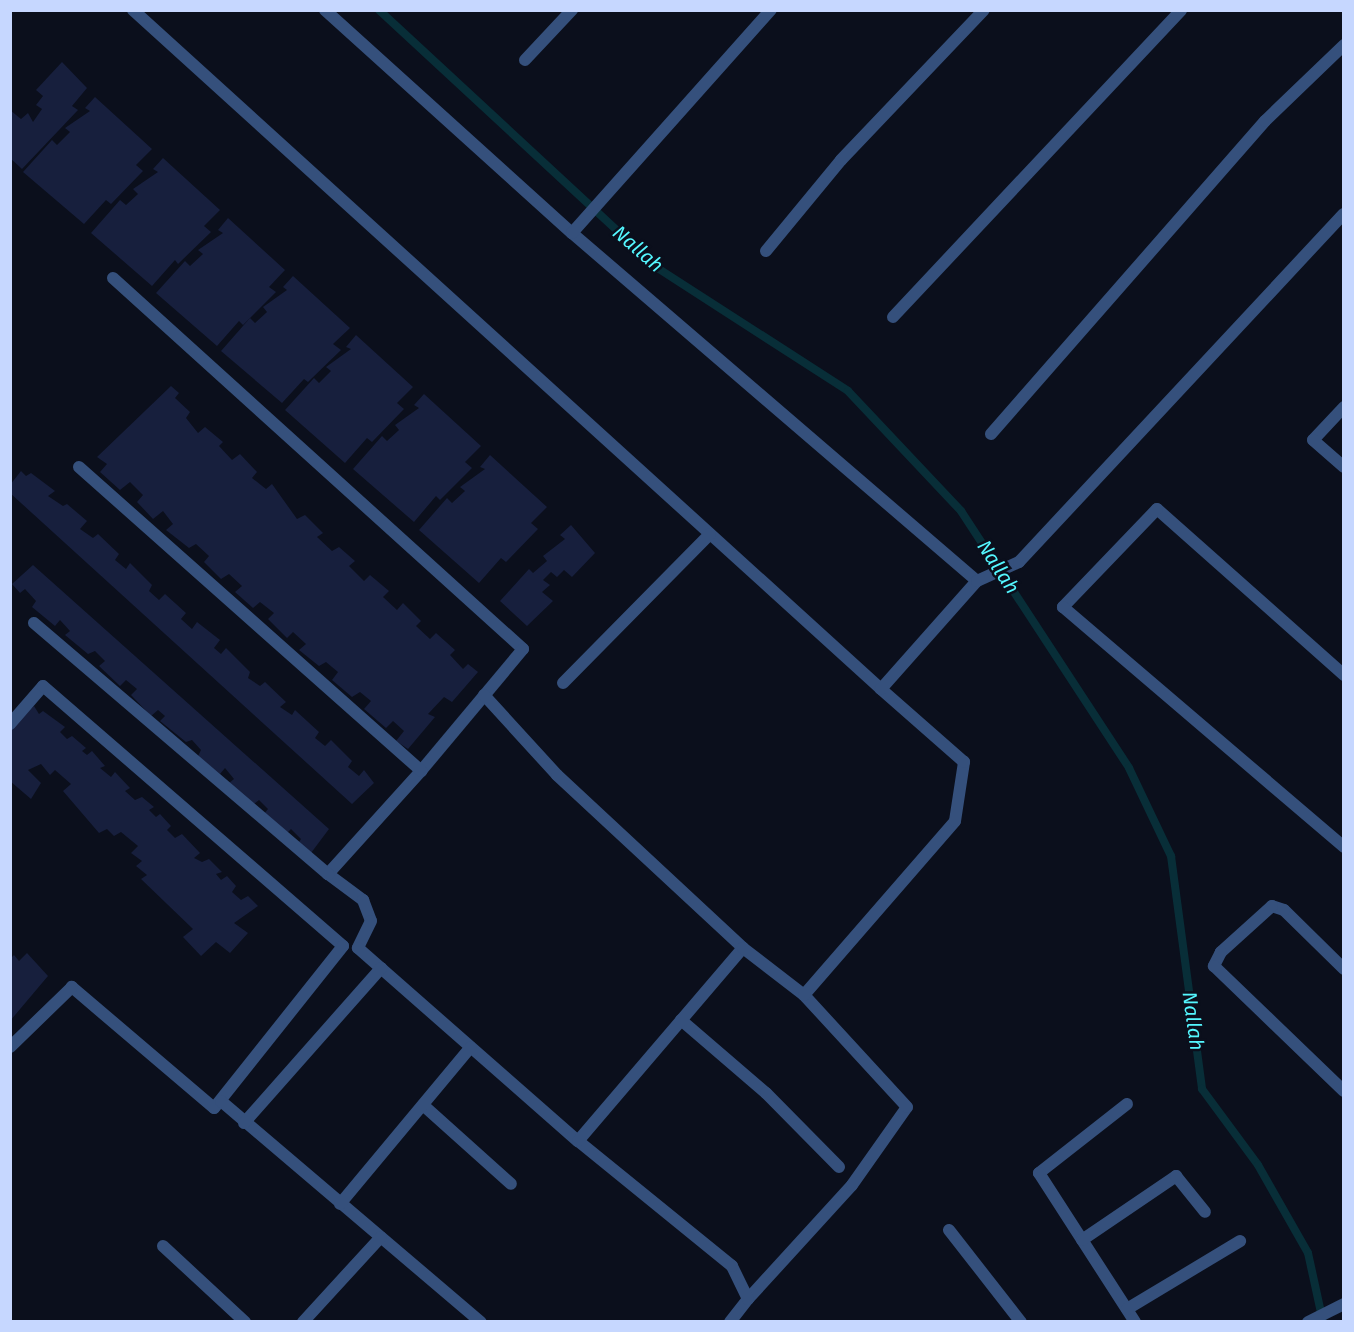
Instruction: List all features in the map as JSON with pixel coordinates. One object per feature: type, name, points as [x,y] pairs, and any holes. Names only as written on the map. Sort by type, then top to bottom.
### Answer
[{"type":"street","points":[[133,10],[964,762],[955,821],[804,995]]},
{"type":"street","points":[[325,10],[572,233],[977,581]]},
{"type":"street","points":[[525,60],[572,10]]},
{"type":"street","points":[[572,233],[771,10]]},
{"type":"street","points":[[766,251],[842,160],[984,10]]},
{"type":"street","points":[[893,317],[1181,10]]},
{"type":"street","points":[[991,434],[1265,121],[1344,45]]},
{"type":"street","points":[[881,689],[977,581],[1019,562],[1344,214]]},
{"type":"street","points":[[113,278],[523,649],[421,771],[328,874]]},
{"type":"street","points":[[1344,406],[1314,440],[1344,467]]},
{"type":"street","points":[[79,467],[421,771]]},
{"type":"street","points":[[1344,675],[1157,509],[1063,607],[1344,847]]},
{"type":"street","points":[[563,683],[710,534]]},
{"type":"street","points":[[34,623],[328,874],[363,900],[371,921],[358,948],[578,1141],[732,1266],[748,1299]]},
{"type":"street","points":[[10,723],[43,686],[344,946],[214,1108],[72,987],[10,1047]]},
{"type":"street","points":[[484,695],[557,776],[743,948],[804,995],[907,1107],[852,1185],[748,1299],[730,1322]]},
{"type":"street","points":[[1344,969],[1284,910],[1272,906],[1221,952],[1214,966],[1344,1091]]},
{"type":"street","points":[[578,1141],[743,948]]},
{"type":"street","points":[[244,1123],[381,968]]},
{"type":"street","points":[[681,1020],[766,1093],[839,1167]]},
{"type":"street","points":[[340,1204],[471,1047]]},
{"type":"street","points":[[221,1101],[244,1123],[481,1322]]},
{"type":"street","points":[[1127,1104],[1039,1173],[1135,1322]]},
{"type":"street","points":[[423,1105],[511,1184]]},
{"type":"street","points":[[1082,1240],[1176,1176],[1205,1212]]},
{"type":"street","points":[[949,1230],[1021,1322]]},
{"type":"street","points":[[303,1322],[381,1237]]},
{"type":"street","points":[[1127,1309],[1240,1240]]},
{"type":"street","points":[[163,1246],[245,1322]]},
{"type":"street","points":[[1308,1322],[1344,1304]]},
{"type":"building","points":[[62,62],[87,88],[72,106],[78,110],[22,169],[10,158],[10,110],[21,119],[28,113],[33,122],[42,109],[36,105],[43,96],[36,90]]},
{"type":"building","points":[[95,97],[152,149],[136,165],[143,171],[111,204],[106,200],[84,224],[23,172],[52,140],[57,145],[70,132],[65,128],[90,111],[85,108]]},
{"type":"building","points":[[163,158],[220,210],[204,226],[211,232],[178,264],[175,260],[152,286],[91,233],[120,200],[126,205],[138,194],[133,189],[158,172],[153,169]]},
{"type":"building","points":[[228,218],[285,270],[269,287],[276,292],[243,325],[239,321],[217,346],[156,293],[185,261],[190,266],[203,254],[198,250],[223,233],[218,230]]},
{"type":"building","points":[[293,276],[350,328],[333,344],[341,350],[308,382],[304,379],[282,403],[221,351],[250,318],[255,323],[267,312],[263,307],[287,290],[283,287]]},
{"type":"building","points":[[356,335],[413,387],[397,403],[404,409],[372,442],[367,438],[345,463],[285,410],[314,378],[319,383],[331,371],[326,367],[351,349],[346,347]]},
{"type":"building","points":[[171,386],[179,393],[175,398],[190,412],[186,418],[198,433],[205,427],[223,442],[219,446],[232,460],[240,454],[257,472],[252,478],[266,489],[272,484],[297,519],[305,515],[323,533],[317,537],[332,551],[339,547],[355,561],[349,566],[364,581],[370,575],[389,591],[383,597],[397,610],[403,603],[421,621],[416,626],[430,639],[436,633],[455,650],[450,655],[463,669],[468,664],[478,672],[452,702],[444,697],[428,714],[435,717],[408,749],[396,741],[404,731],[393,721],[386,728],[364,709],[371,701],[360,692],[352,697],[332,680],[338,672],[326,662],[319,666],[299,650],[306,644],[293,632],[287,638],[268,619],[274,613],[260,602],[253,608],[235,592],[242,586],[229,574],[221,579],[204,562],[209,556],[196,544],[189,548],[166,530],[173,524],[163,511],[153,519],[137,502],[143,495],[130,482],[120,490],[100,472],[107,464],[97,457]]},
{"type":"building","points":[[424,394],[481,446],[465,462],[472,468],[440,500],[436,496],[414,522],[353,469],[382,436],[387,441],[399,430],[395,425],[419,408],[414,405]]},
{"type":"building","points":[[490,455],[547,507],[531,523],[538,529],[506,562],[501,558],[479,583],[419,530],[447,498],[452,503],[465,491],[460,487],[485,469],[480,467]]},
{"type":"building","points":[[21,471],[26,476],[31,473],[55,491],[48,496],[63,506],[67,504],[87,521],[80,529],[93,538],[98,534],[119,554],[115,560],[126,569],[130,563],[152,585],[149,591],[159,600],[165,594],[186,613],[181,619],[192,629],[197,622],[220,640],[214,648],[221,654],[226,648],[250,672],[248,678],[260,686],[265,682],[286,702],[280,707],[292,715],[295,710],[319,732],[315,738],[325,746],[331,740],[352,761],[348,767],[359,776],[364,770],[374,783],[352,804],[10,493],[10,485]]},
{"type":"building","points":[[571,525],[595,553],[572,577],[564,570],[557,577],[551,572],[543,580],[550,585],[542,592],[553,601],[527,626],[500,601],[529,569],[533,573],[547,561],[543,556],[565,539],[560,535]]},
{"type":"building","points":[[33,565],[329,829],[311,853],[297,845],[301,839],[291,829],[286,834],[263,815],[268,809],[259,800],[254,804],[229,783],[234,779],[225,768],[220,774],[198,756],[201,750],[192,740],[186,742],[160,721],[165,716],[158,710],[151,716],[131,695],[137,689],[126,680],[120,686],[99,666],[105,661],[95,651],[88,654],[65,635],[70,631],[60,620],[55,626],[32,607],[36,601],[25,589],[20,593],[12,584]]},
{"type":"building","points":[[34,706],[39,714],[43,711],[65,727],[60,732],[67,739],[72,736],[86,748],[82,751],[87,755],[92,751],[105,766],[100,768],[111,777],[115,772],[130,788],[125,791],[135,800],[142,797],[154,807],[149,810],[156,817],[160,814],[171,826],[167,830],[175,838],[182,834],[200,853],[194,858],[202,862],[209,859],[222,872],[216,874],[221,880],[227,876],[236,886],[232,892],[241,900],[248,896],[258,906],[234,923],[248,933],[230,953],[216,942],[201,956],[183,937],[193,929],[141,879],[147,875],[136,866],[142,861],[131,853],[138,846],[121,832],[114,836],[107,829],[99,833],[63,791],[71,784],[55,770],[50,775],[41,764],[28,770],[41,783],[31,799],[10,781],[10,728]]},
{"type":"building","points":[[27,953],[48,976],[10,1021],[10,959],[14,955],[19,961]]},
{"type":"waterway","name":"Nallah","points":[[379,10],[659,269],[848,391],[961,511],[1129,768],[1171,856],[1202,1089],[1258,1165],[1308,1253],[1323,1322]]}]
